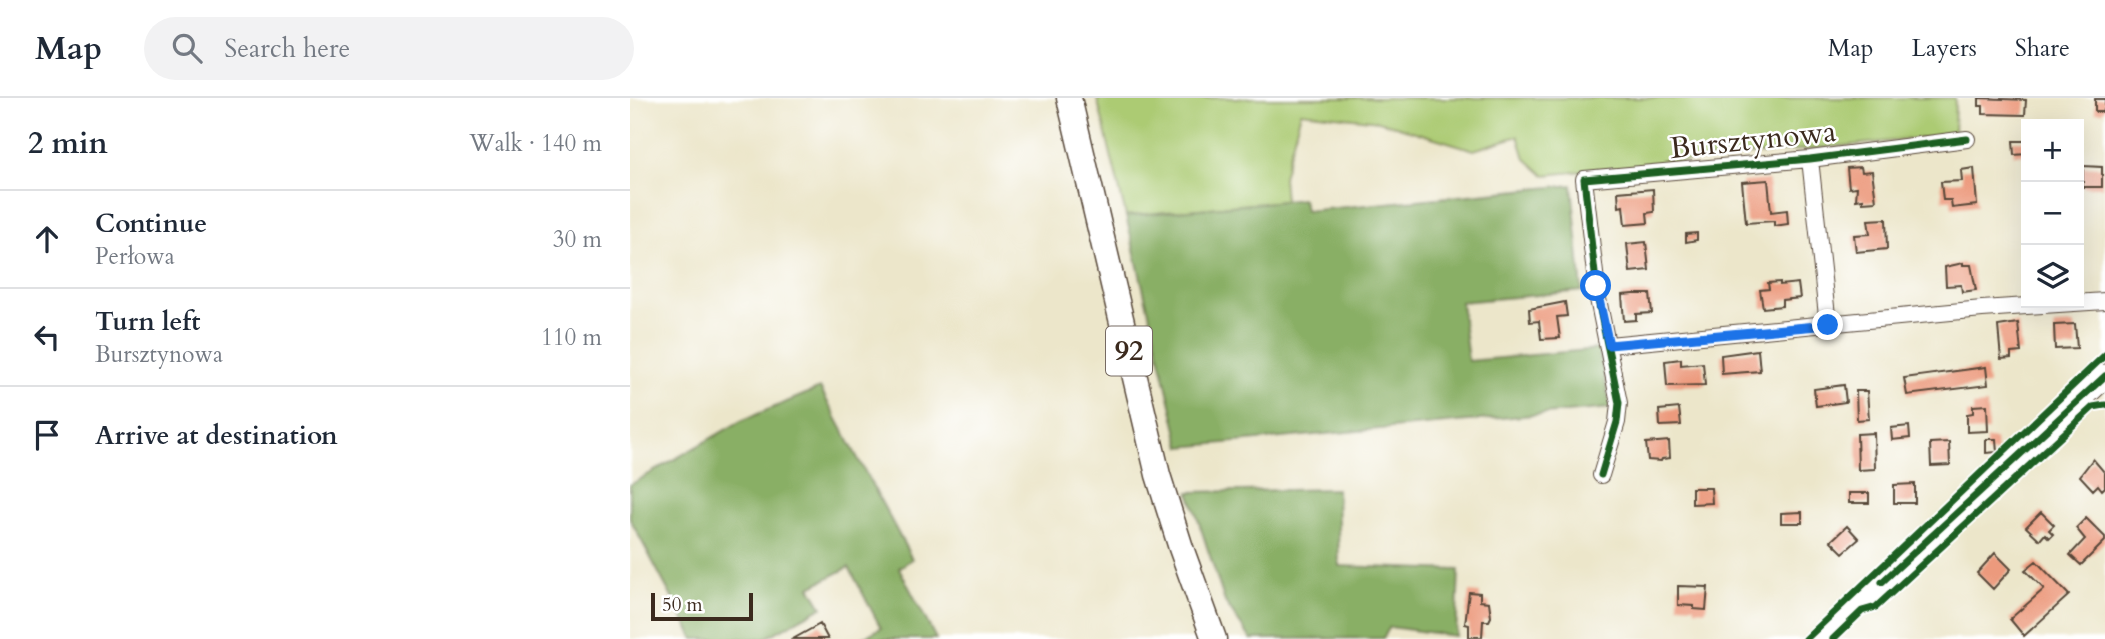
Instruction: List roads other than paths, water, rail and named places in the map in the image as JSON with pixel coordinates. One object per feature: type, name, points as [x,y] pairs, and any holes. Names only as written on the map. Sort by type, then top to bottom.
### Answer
[{"type":"main road","name":"92","points":[[1069,98],[1158,475],[1214,639]]},
{"type":"main road","points":[[1820,639],[2103,381]]},
{"type":"street","name":"Bursztynowa","points":[[1609,345],[1598,299],[1584,179],[1810,159],[1967,139]]},
{"type":"street","name":"Bursztynowa","points":[[1810,159],[1828,325]]},
{"type":"street","points":[[1601,475],[1619,403],[1609,345],[1982,309],[2105,301]]}]
